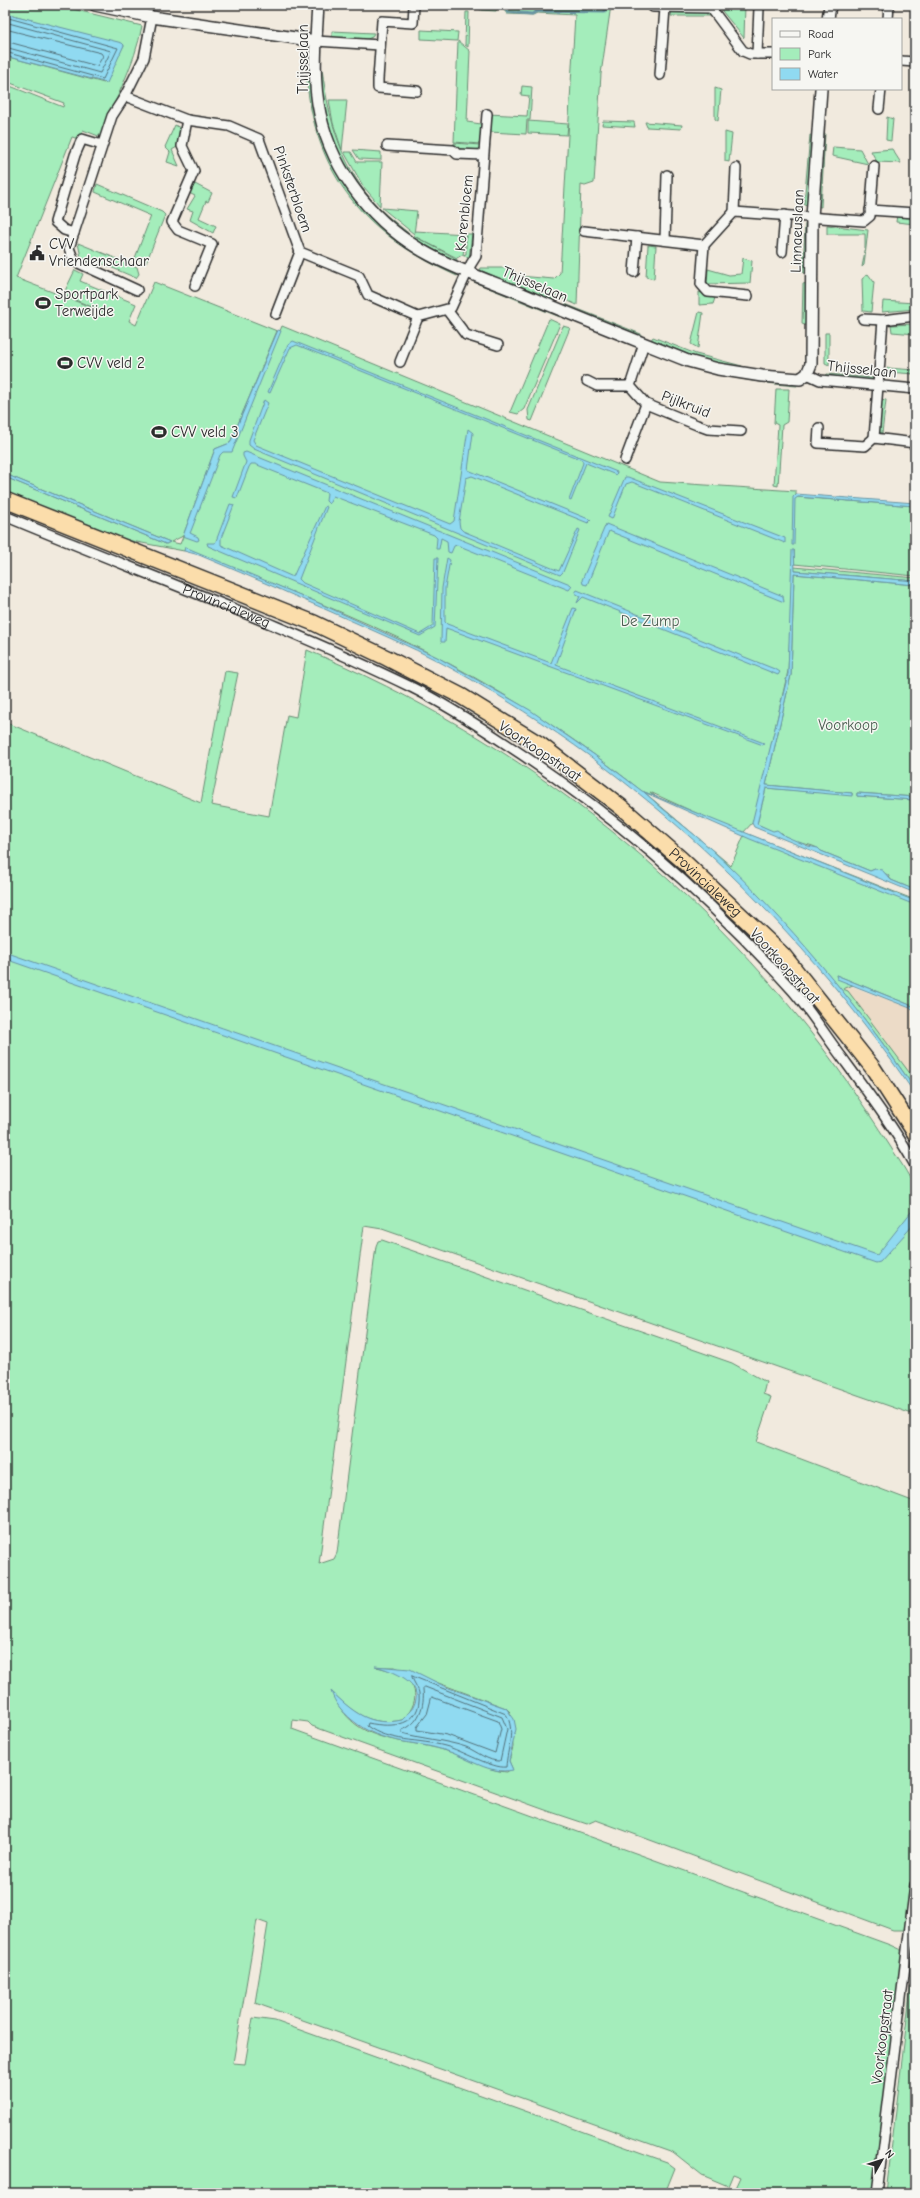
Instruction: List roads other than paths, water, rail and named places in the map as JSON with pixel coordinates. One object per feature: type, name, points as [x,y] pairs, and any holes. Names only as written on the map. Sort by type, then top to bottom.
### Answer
[{"type":"highway","name":"Provincialeweg","points":[[5,500],[314,623],[444,687],[539,744],[621,806],[731,905],[783,955],[873,1068],[915,1133]]},
{"type":"street","points":[[95,5],[152,17],[316,41],[380,45]]},
{"type":"street","name":"Thijsselaan","points":[[318,5],[316,89],[320,114],[326,136],[346,177],[363,202],[396,233],[431,256],[688,361],[718,369],[762,376],[800,379],[807,374],[820,380],[915,389]]},
{"type":"street","points":[[414,5],[413,23],[382,21],[378,88],[417,91]]},
{"type":"street","points":[[828,18],[830,5]]},
{"type":"street","points":[[888,18],[889,5]]},
{"type":"street","points":[[653,7],[665,8],[711,6],[743,51],[750,54],[772,54]]},
{"type":"street","points":[[660,75],[665,8]]},
{"type":"street","points":[[757,54],[759,8]]},
{"type":"street","points":[[137,290],[74,261],[69,248],[112,116],[125,96],[147,50],[152,17]]},
{"type":"street","points":[[902,61],[915,62]]},
{"type":"street","name":"Linnaeuslaan","points":[[807,374],[811,364],[812,217],[821,90]]},
{"type":"street","points":[[879,109],[881,90]]},
{"type":"street","name":"Pinksterbloem","points":[[125,96],[187,120],[229,126],[259,139],[300,252],[276,314]]},
{"type":"street","name":"Korenbloem","points":[[468,272],[476,256],[486,114]]},
{"type":"street","points":[[187,120],[182,146],[194,171],[172,222],[178,230],[212,244],[195,286]]},
{"type":"street","points":[[74,233],[64,230],[55,222],[75,155],[82,139],[102,145]]},
{"type":"street","name":"Korenbloem","points":[[387,146],[453,150],[457,154],[484,155]]},
{"type":"street","points":[[734,212],[864,221],[870,216],[874,166]]},
{"type":"street","points":[[736,168],[734,212],[704,245],[701,284],[708,292],[748,296]]},
{"type":"street","points":[[665,240],[667,175]]},
{"type":"street","points":[[870,210],[915,213]]},
{"type":"street","points":[[782,252],[785,215]]},
{"type":"street","points":[[584,231],[704,245]]},
{"type":"street","points":[[634,272],[637,237]]},
{"type":"street","name":"Pinksterbloem","points":[[300,252],[359,276],[368,295],[418,317]]},
{"type":"street","points":[[400,362],[418,317],[447,310],[454,304],[468,272]]},
{"type":"street","points":[[447,310],[466,335],[498,345]]},
{"type":"street","points":[[863,319],[883,320],[915,316]]},
{"type":"street","points":[[819,428],[818,442],[865,446],[874,438],[883,320]]},
{"type":"street","points":[[587,381],[597,386],[630,386],[644,343]]},
{"type":"street","name":"Pijlkruid","points":[[630,386],[646,404],[708,429],[741,431]]},
{"type":"street","name":"Pijlkruid","points":[[625,460],[646,404]]},
{"type":"street","points":[[874,438],[915,443]]},
{"type":"street","name":"Provincialeweg","points":[[5,516],[285,630],[414,689],[444,706]]},
{"type":"street","name":"Voorkoopstraat","points":[[444,706],[542,767],[611,818],[727,923],[794,993],[862,1085],[915,1165]]},
{"type":"street","name":"Voorkoopstraat","points":[[877,2193],[915,1885]]},
{"type":"water","points":[[5,13],[122,43],[124,45],[107,83],[5,56]]},
{"type":"water","points":[[278,330],[281,331],[232,452],[223,452],[220,455],[190,533],[198,537],[199,540],[197,541],[183,536],[215,449],[230,443]]},
{"type":"water","points":[[293,341],[617,472],[616,475],[586,463],[571,501],[569,500],[583,463],[582,460],[297,345],[290,348],[270,393],[268,392],[288,345]]},
{"type":"water","points":[[264,400],[268,403],[253,440],[256,445],[450,524],[454,521],[468,429],[473,433],[468,470],[591,520],[588,523],[472,476],[466,478],[459,522],[460,528],[463,531],[559,571],[578,529],[580,530],[563,572],[560,575],[254,449],[249,445],[249,440]]},
{"type":"water","points":[[246,452],[572,586],[569,590],[457,545],[454,546],[451,553],[448,552],[447,541],[441,538],[439,549],[436,549],[437,538],[434,535],[333,496],[329,504],[326,501],[327,493],[255,464],[251,464],[249,467],[237,498],[233,497],[246,462],[243,453]]},
{"type":"water","points":[[5,474],[170,542],[166,544],[5,477]]},
{"type":"water","points":[[625,477],[785,538],[785,543],[632,482],[626,484],[612,519],[608,517]]},
{"type":"water","points":[[796,494],[915,503],[915,506],[798,497],[795,499],[794,545],[792,545],[793,497]]},
{"type":"water","points":[[230,504],[234,505],[221,538],[221,545],[293,577],[325,506],[327,507],[299,579],[303,583],[420,634],[433,626],[435,558],[438,558],[435,627],[420,636],[208,546],[207,543],[215,543]]},
{"type":"water","points":[[606,524],[783,596],[784,602],[609,531],[587,585],[583,584],[582,580]]},
{"type":"water","points":[[185,547],[312,600],[437,657],[530,710],[596,756],[642,791],[915,901],[915,905],[750,839],[644,792],[711,849],[794,933],[869,1025],[915,1089],[915,1094],[866,1027],[815,963],[760,903],[701,847],[639,794],[574,745],[506,700],[434,659],[261,581],[199,555],[184,551]]},
{"type":"water","points":[[792,550],[794,550],[795,571],[915,581],[915,585],[794,574],[791,675],[766,785],[852,793],[852,796],[766,788],[757,824],[773,831],[777,830],[785,836],[808,846],[818,848],[821,851],[870,871],[875,869],[882,870],[891,880],[915,890],[915,893],[754,827],[752,823],[788,674]]},
{"type":"water","points":[[447,558],[450,560],[445,588],[445,622],[447,624],[551,663],[573,608],[576,609],[556,665],[764,743],[763,745],[446,628],[445,642],[441,642],[442,588]]},
{"type":"water","points":[[577,590],[780,672],[778,675],[583,597],[577,603],[580,596],[575,593]]},
{"type":"water","points":[[857,793],[915,797],[915,800],[857,796]]},
{"type":"water","points":[[5,952],[877,1255],[915,1207],[915,1223],[880,1262],[876,1263],[5,959]]},
{"type":"water","points":[[836,975],[915,1007],[915,1010],[837,979]]},
{"type":"water","points":[[375,1666],[410,1669],[446,1687],[506,1708],[514,1719],[516,1729],[509,1761],[513,1770],[504,1771],[488,1768],[434,1747],[387,1738],[375,1734],[352,1720],[339,1707],[331,1691],[363,1716],[380,1721],[391,1722],[402,1720],[412,1709],[416,1700],[416,1692],[412,1685],[405,1679],[386,1669]]},
{"type":"waterway","points":[[503,5],[508,12],[532,14],[537,11],[605,12],[605,5]]},
{"type":"place","name":"CVV Vriendenschaar","points":[[37,253]]},
{"type":"place","name":"Sportpark Terweijde","points":[[43,303]]},
{"type":"place","name":"CVV veld 2","points":[[65,363]]},
{"type":"place","name":"CVV veld 3","points":[[159,432]]},
{"type":"park label","name":"De Zump","points":[[650,621]]},
{"type":"park label","name":"Voorkoop","points":[[848,725]]}]
